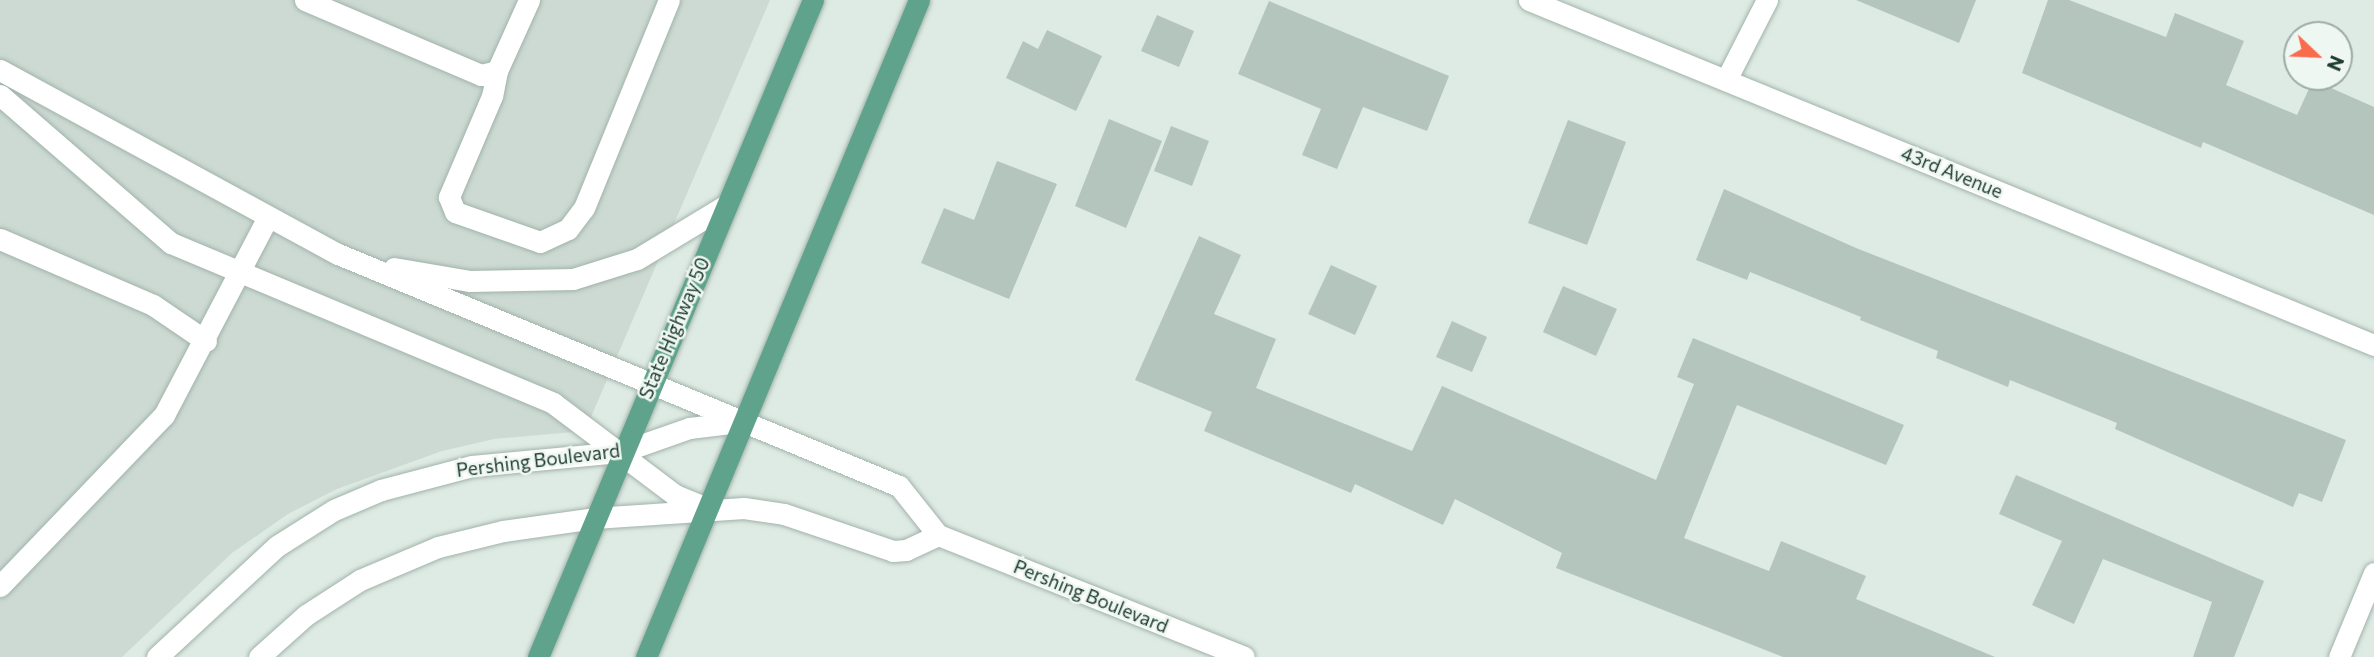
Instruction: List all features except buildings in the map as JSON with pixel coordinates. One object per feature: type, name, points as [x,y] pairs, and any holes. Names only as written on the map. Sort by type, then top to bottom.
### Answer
[{"type":"main road","name":"State Highway 50","points":[[538,657],[621,452],[813,0]]},
{"type":"main road","points":[[646,657],[919,0]]},
{"type":"street","points":[[306,0],[481,75],[497,71]]},
{"type":"street","points":[[529,0],[497,71],[492,96],[449,197],[455,212],[540,242],[568,229],[584,208],[669,0]]},
{"type":"street","name":"43rd Avenue","points":[[1529,0],[2374,345]]},
{"type":"street","points":[[1726,80],[1767,0]]},
{"type":"street","points":[[0,70],[338,254],[745,422]]},
{"type":"street","points":[[0,95],[158,234],[239,274],[553,403],[675,495],[709,509]]},
{"type":"street","points":[[338,254],[469,281],[573,279],[637,259],[726,205]]},
{"type":"street","points":[[0,586],[164,415],[206,341],[268,217]]},
{"type":"street","points":[[0,239],[153,305],[206,341]]},
{"type":"street","name":"Pershing Boulevard","points":[[157,657],[276,546],[344,505],[446,471],[621,452],[696,426],[745,422],[900,486],[938,535],[1244,657]]},
{"type":"street","points":[[259,657],[314,609],[392,564],[472,537],[594,518],[709,509],[772,510],[892,551],[906,550],[938,535]]},
{"type":"street","points":[[2339,657],[2374,573]]},
{"type":"shaded area","points":[[0,0],[770,0],[585,431],[494,439],[442,451],[337,489],[288,514],[232,553],[122,657],[0,657]]}]
